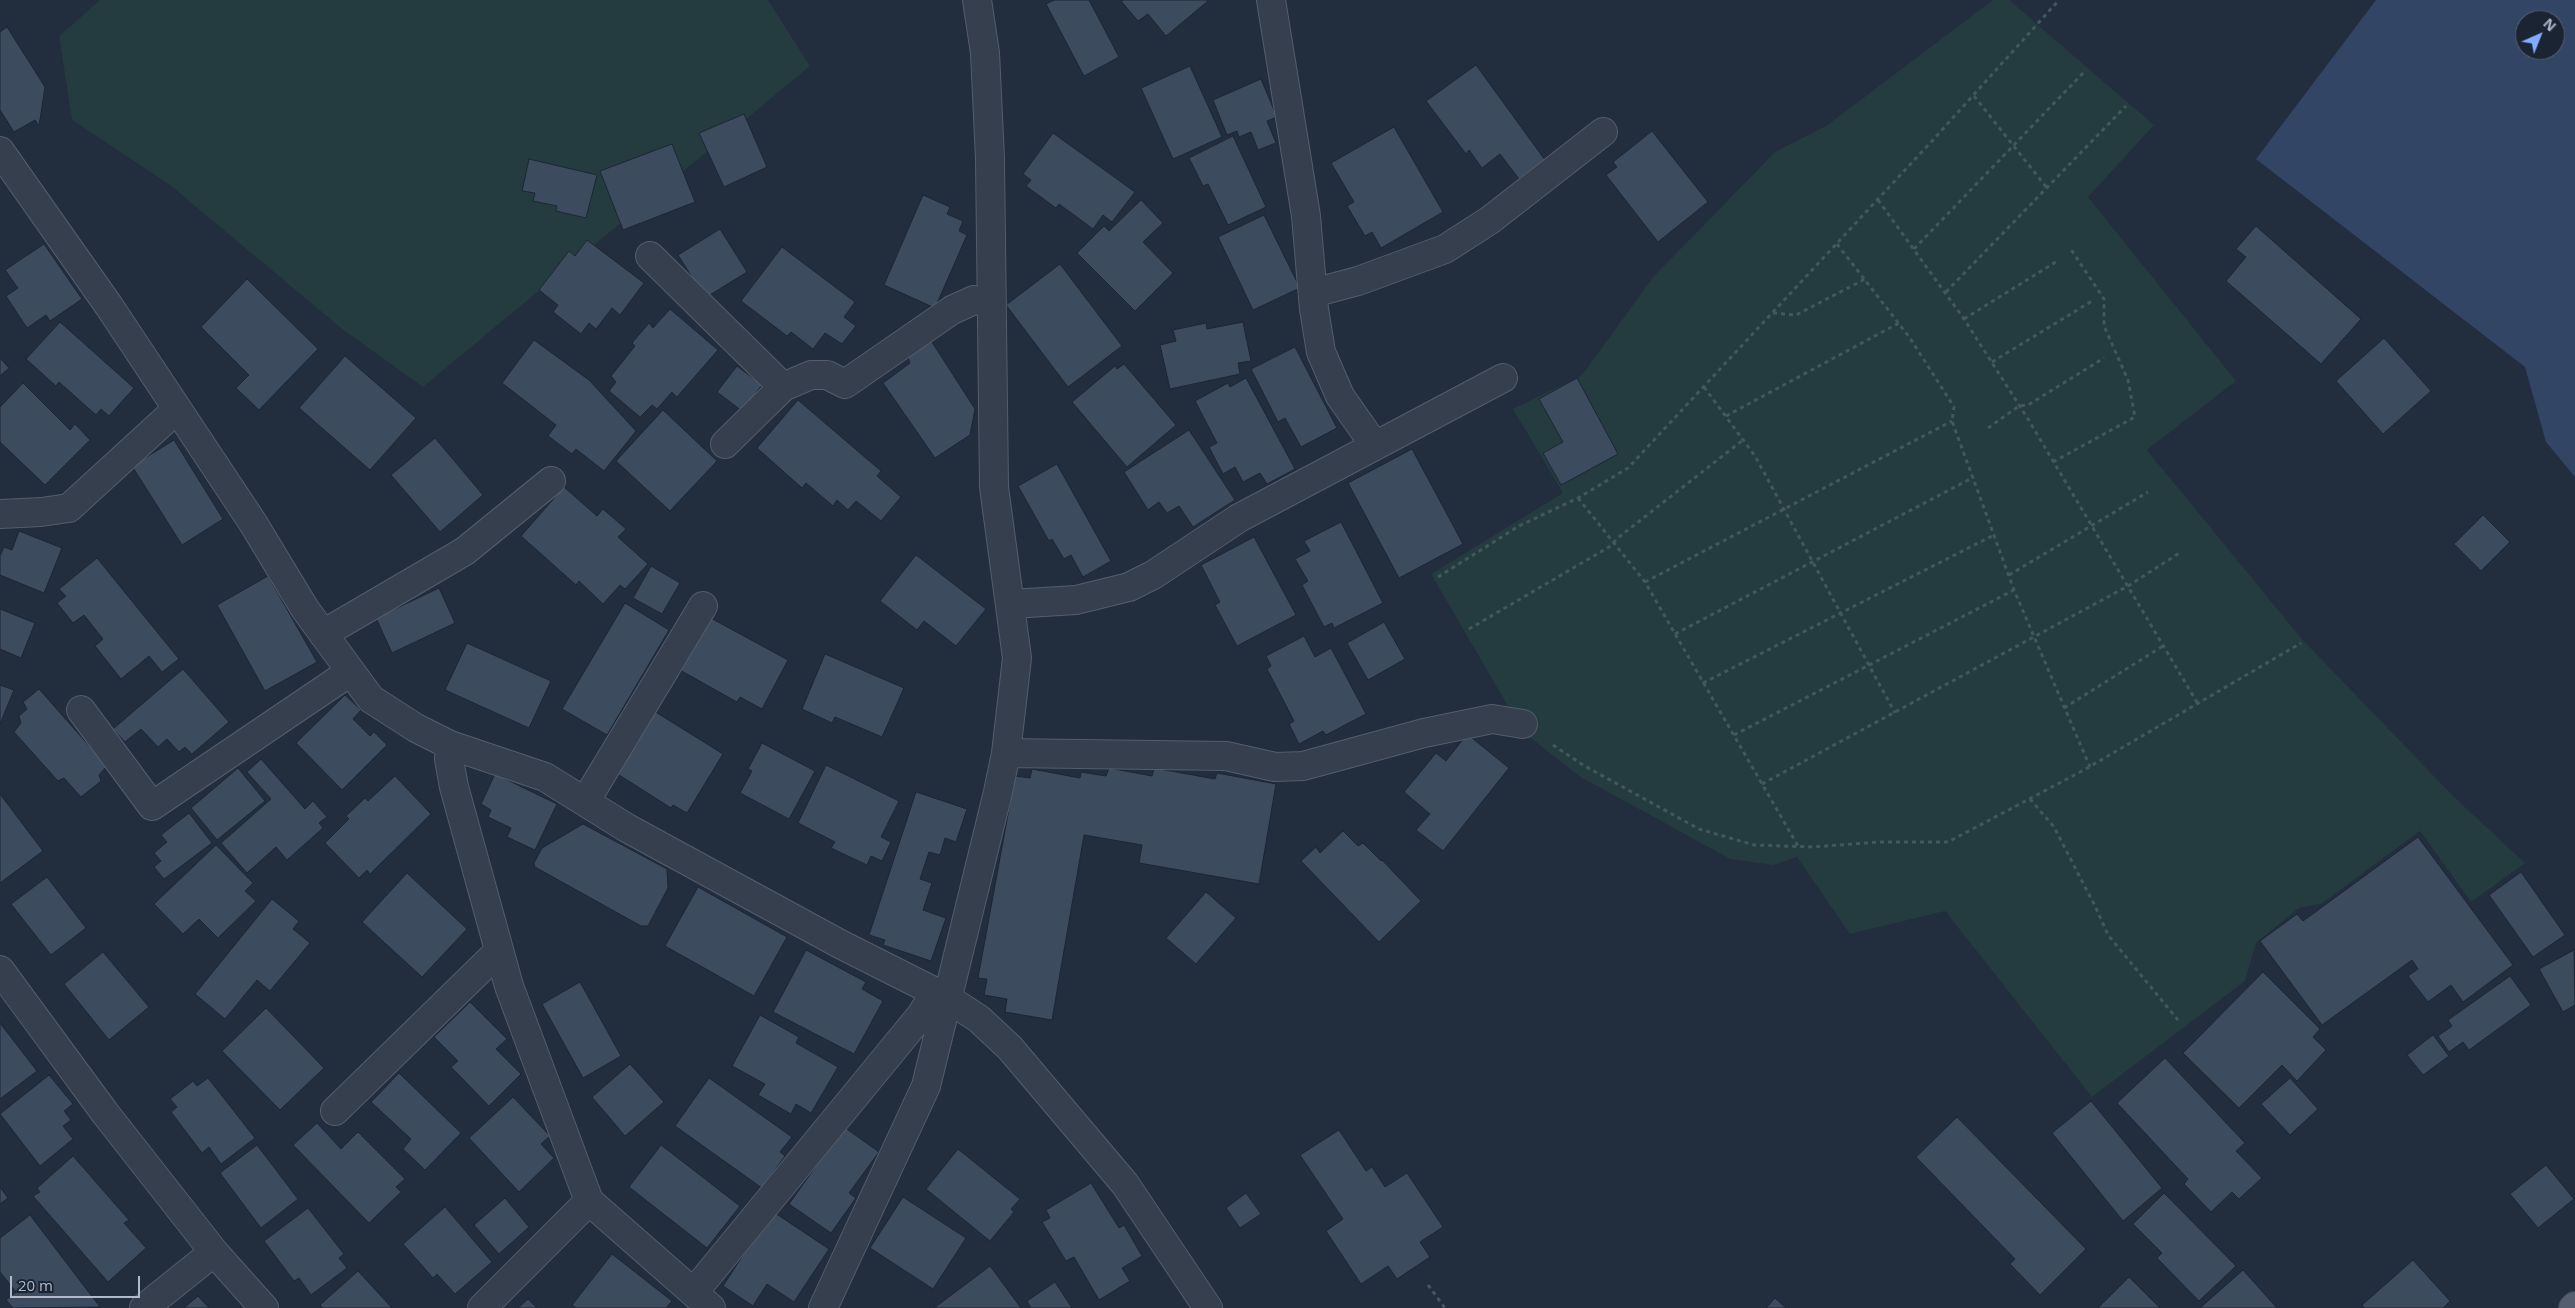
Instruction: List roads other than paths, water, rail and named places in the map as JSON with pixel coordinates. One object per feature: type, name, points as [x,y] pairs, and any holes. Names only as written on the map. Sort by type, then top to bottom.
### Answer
[{"type":"street","points":[[823,1308],[926,1086],[941,995],[1006,753],[1017,658],[994,487],[990,159],[985,53],[977,0]]},
{"type":"street","points":[[1271,0],[1306,216],[1313,293],[1322,352],[1340,396],[1375,446]]},
{"type":"street","points":[[1313,293],[1358,281],[1445,249],[1490,220],[1603,132]]},
{"type":"street","points":[[0,151],[109,306],[176,410],[253,522],[305,608],[350,672],[371,698],[416,728],[450,745],[545,777],[627,828],[840,944],[941,995],[979,1019],[1010,1048],[1125,1184],[1208,1308]]},
{"type":"street","points":[[650,256],[783,388]]},
{"type":"street","points":[[725,444],[783,388],[811,375],[827,375],[845,384],[952,310],[974,300],[992,303]]},
{"type":"street","points":[[1011,604],[1076,600],[1129,587],[1153,575],[1239,518],[1503,378]]},
{"type":"street","points":[[0,514],[41,512],[69,508],[176,410]]},
{"type":"street","points":[[323,634],[466,551],[551,481]]},
{"type":"street","points":[[585,802],[703,606]]},
{"type":"street","points":[[81,710],[152,806],[350,672]]},
{"type":"street","points":[[1006,753],[1226,756],[1275,767],[1303,766],[1424,733],[1492,720],[1523,724]]},
{"type":"street","points":[[450,745],[449,759],[454,787],[509,986],[588,1202],[703,1300],[922,1014],[941,995]]},
{"type":"street","points":[[335,1111],[499,951]]},
{"type":"street","points":[[0,970],[105,1113],[214,1252],[264,1308]]},
{"type":"street","points":[[482,1308],[588,1202]]},
{"type":"street","points":[[144,1308],[214,1252]]},
{"type":"water","points":[[2376,0],[2575,0],[2575,477],[2546,442],[2525,367],[2256,159]]}]
